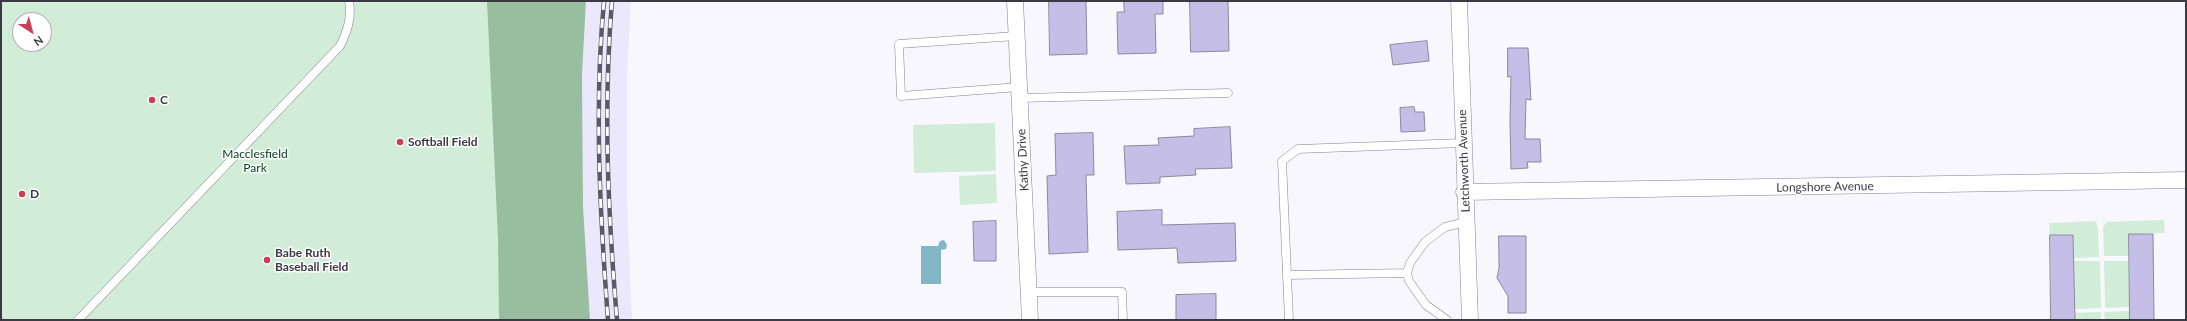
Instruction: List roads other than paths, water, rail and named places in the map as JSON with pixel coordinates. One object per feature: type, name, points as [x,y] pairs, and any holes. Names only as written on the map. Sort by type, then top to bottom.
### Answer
[{"type":"street","name":"Kathy Drive","points":[[1015,1],[1030,320]]},
{"type":"street","name":"Letchworth Avenue","points":[[1459,1],[1464,192],[1470,320]]},
{"type":"street","name":"Longshore Avenue","points":[[1464,192],[2186,180]]},
{"type":"lane","points":[[78,320],[340,46],[350,21],[348,1]]},
{"type":"lane","points":[[1016,36],[899,44],[901,96],[1019,92],[1228,93]]},
{"type":"lane","points":[[1289,320],[1282,161],[1298,149],[1463,143]]},
{"type":"lane","points":[[1447,320],[1426,305],[1409,281],[1407,273],[1410,263],[1425,242],[1445,227],[1466,222]]},
{"type":"lane","points":[[1287,275],[1407,273]]},
{"type":"lane","points":[[1029,292],[1122,292],[1123,320]]},
{"type":"water","points":[[944,240],[947,245],[946,249],[941,250],[941,284],[921,284],[921,246],[938,246],[940,241]]},
{"type":"railway","points":[[604,1],[599,81],[599,160],[608,320]]},
{"type":"railway","points":[[612,1],[609,41],[607,121],[611,240],[617,320]]},
{"type":"place","name":"C","points":[[152,100]]},
{"type":"place","name":"Softball Field","points":[[400,142]]},
{"type":"place","name":"D","points":[[22,194]]},
{"type":"place","name":"Babe Ruth Baseball Field","points":[[267,260]]},
{"type":"park label","name":"Macclesfield Park","points":[[255,161]]}]
